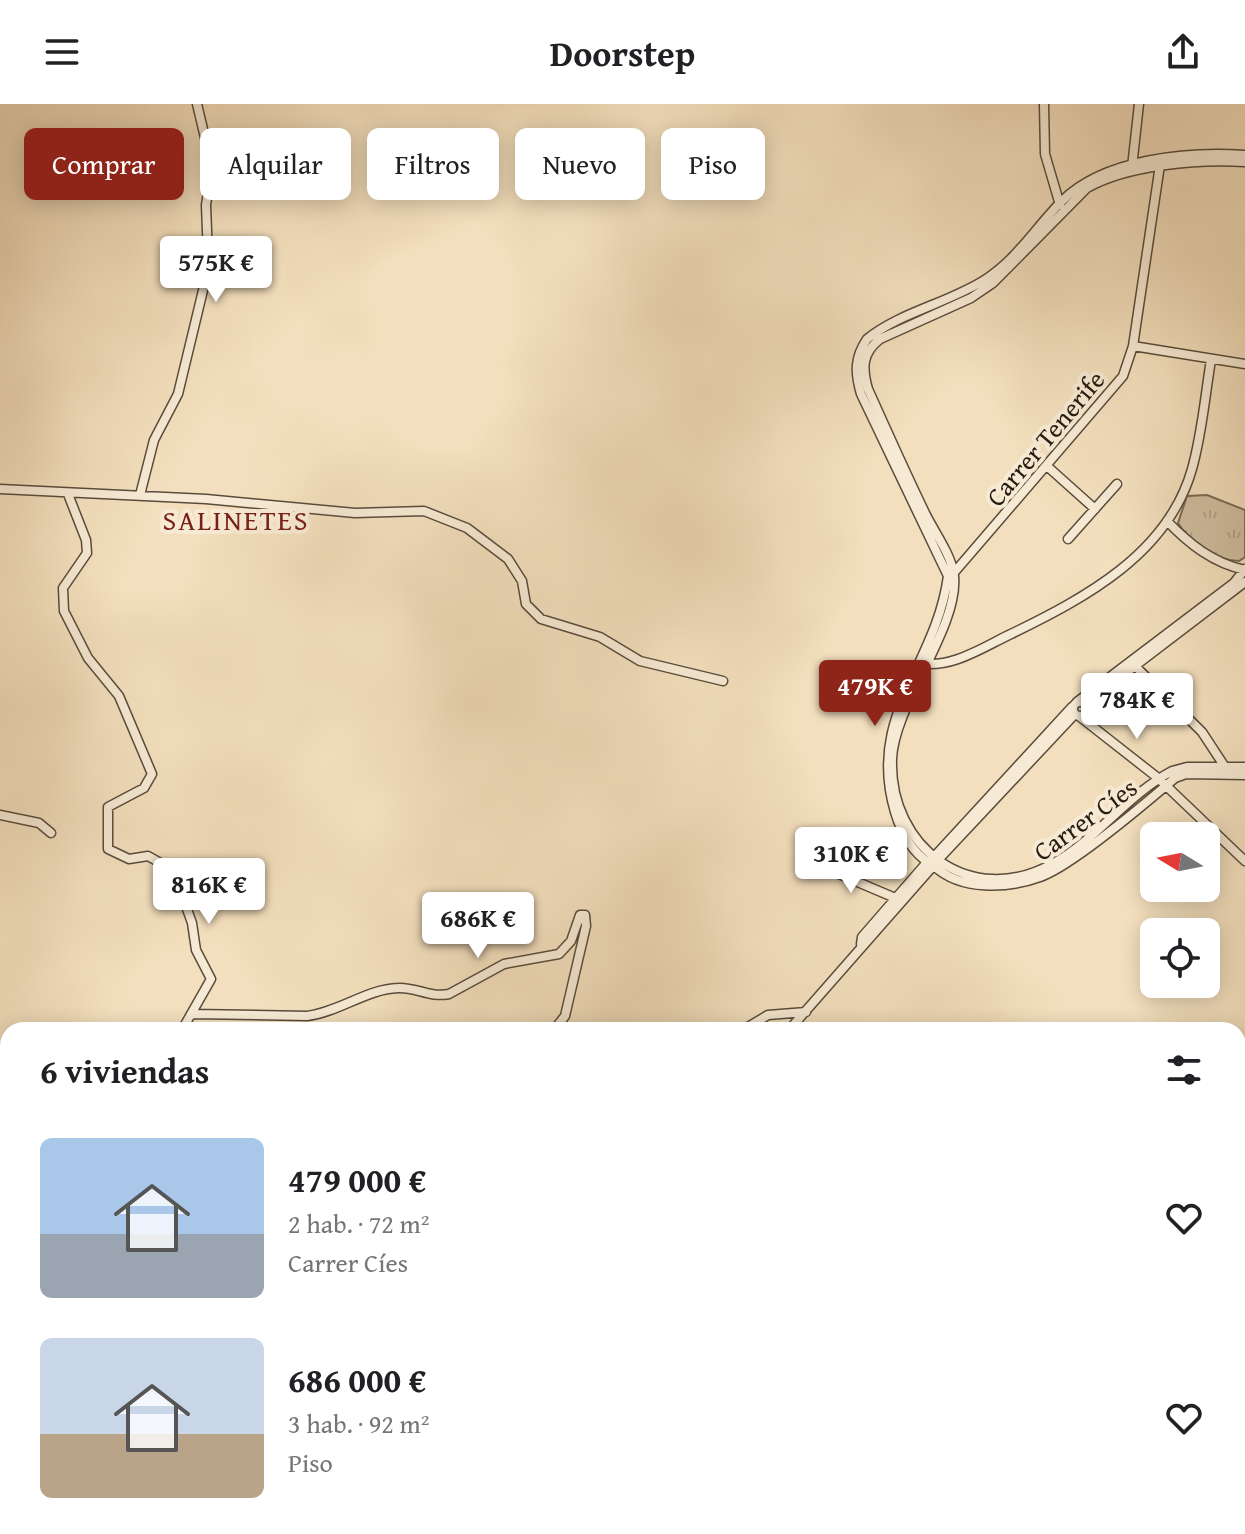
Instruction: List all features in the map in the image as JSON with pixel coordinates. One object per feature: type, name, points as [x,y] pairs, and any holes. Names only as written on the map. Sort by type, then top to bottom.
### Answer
[{"type":"street","points":[[140,495],[154,440],[178,394],[205,282],[208,256],[206,205],[212,167],[197,104]]},
{"type":"street","points":[[1044,104],[1045,154],[1061,207]]},
{"type":"street","points":[[1132,168],[1139,104]]},
{"type":"street","points":[[951,575],[868,389],[865,356],[880,339],[971,298],[993,283],[1061,207],[1104,178],[1132,168],[1199,155],[1245,155]]},
{"type":"street","points":[[1157,169],[1163,161]]},
{"type":"street","points":[[1132,168],[1245,162]]},
{"type":"street","name":"Carrer Tenerife","points":[[951,575],[1117,385],[1133,346],[1157,169]]},
{"type":"street","points":[[1133,346],[1245,364]]},
{"type":"street","points":[[923,664],[974,652],[1078,598],[1132,563],[1167,521],[1192,470],[1211,360]]},
{"type":"street","points":[[1048,467],[1095,509]]},
{"type":"street","points":[[1068,539],[1117,484]]},
{"type":"street","points":[[0,489],[140,495],[355,513],[424,511],[488,541],[508,559],[522,581],[526,604],[541,619],[600,637],[640,661],[723,681]]},
{"type":"street","points":[[68,494],[86,540],[87,553],[63,588],[64,611],[88,658],[119,696],[152,774],[144,788],[108,807],[108,849],[129,859],[148,856],[159,860],[190,912],[196,950],[211,979],[188,1022]]},
{"type":"street","points":[[797,1022],[863,943],[862,937],[1079,709],[1234,583],[1245,570],[1188,543],[1167,521]]},
{"type":"street","name":"Carrer Cíes","points":[[951,575],[949,604],[900,725],[892,760],[904,817],[913,836],[933,862],[966,883],[980,885],[1041,877],[1069,860],[1166,785]]},
{"type":"street","points":[[1079,709],[1245,582]]},
{"type":"street","points":[[1134,665],[1202,732],[1225,767]]},
{"type":"street","points":[[1079,709],[1097,729],[1166,785],[1245,861]]},
{"type":"street","points":[[1158,778],[1187,767],[1245,767]]},
{"type":"street","points":[[1166,785],[1186,774],[1245,775]]},
{"type":"street","name":"Carrer Cíes","points":[[933,862],[972,877],[995,879],[1033,872],[1072,851],[1158,778]]},
{"type":"street","points":[[0,815],[39,823],[51,833]]},
{"type":"street","points":[[820,866],[900,899]]},
{"type":"street","points":[[193,1014],[324,1014],[397,987],[439,996],[449,994],[504,964],[559,954],[571,941],[580,915],[585,915],[586,926],[565,1016],[560,1022]]},
{"type":"street","points":[[756,1022],[768,1015],[806,1012]]},
{"type":"green space","points":[[1207,495],[1245,510],[1245,557],[1239,561],[1222,558],[1204,549],[1178,523],[1187,496]]},
{"type":"district","name":"SALINETES","points":[[236,519]]}]
